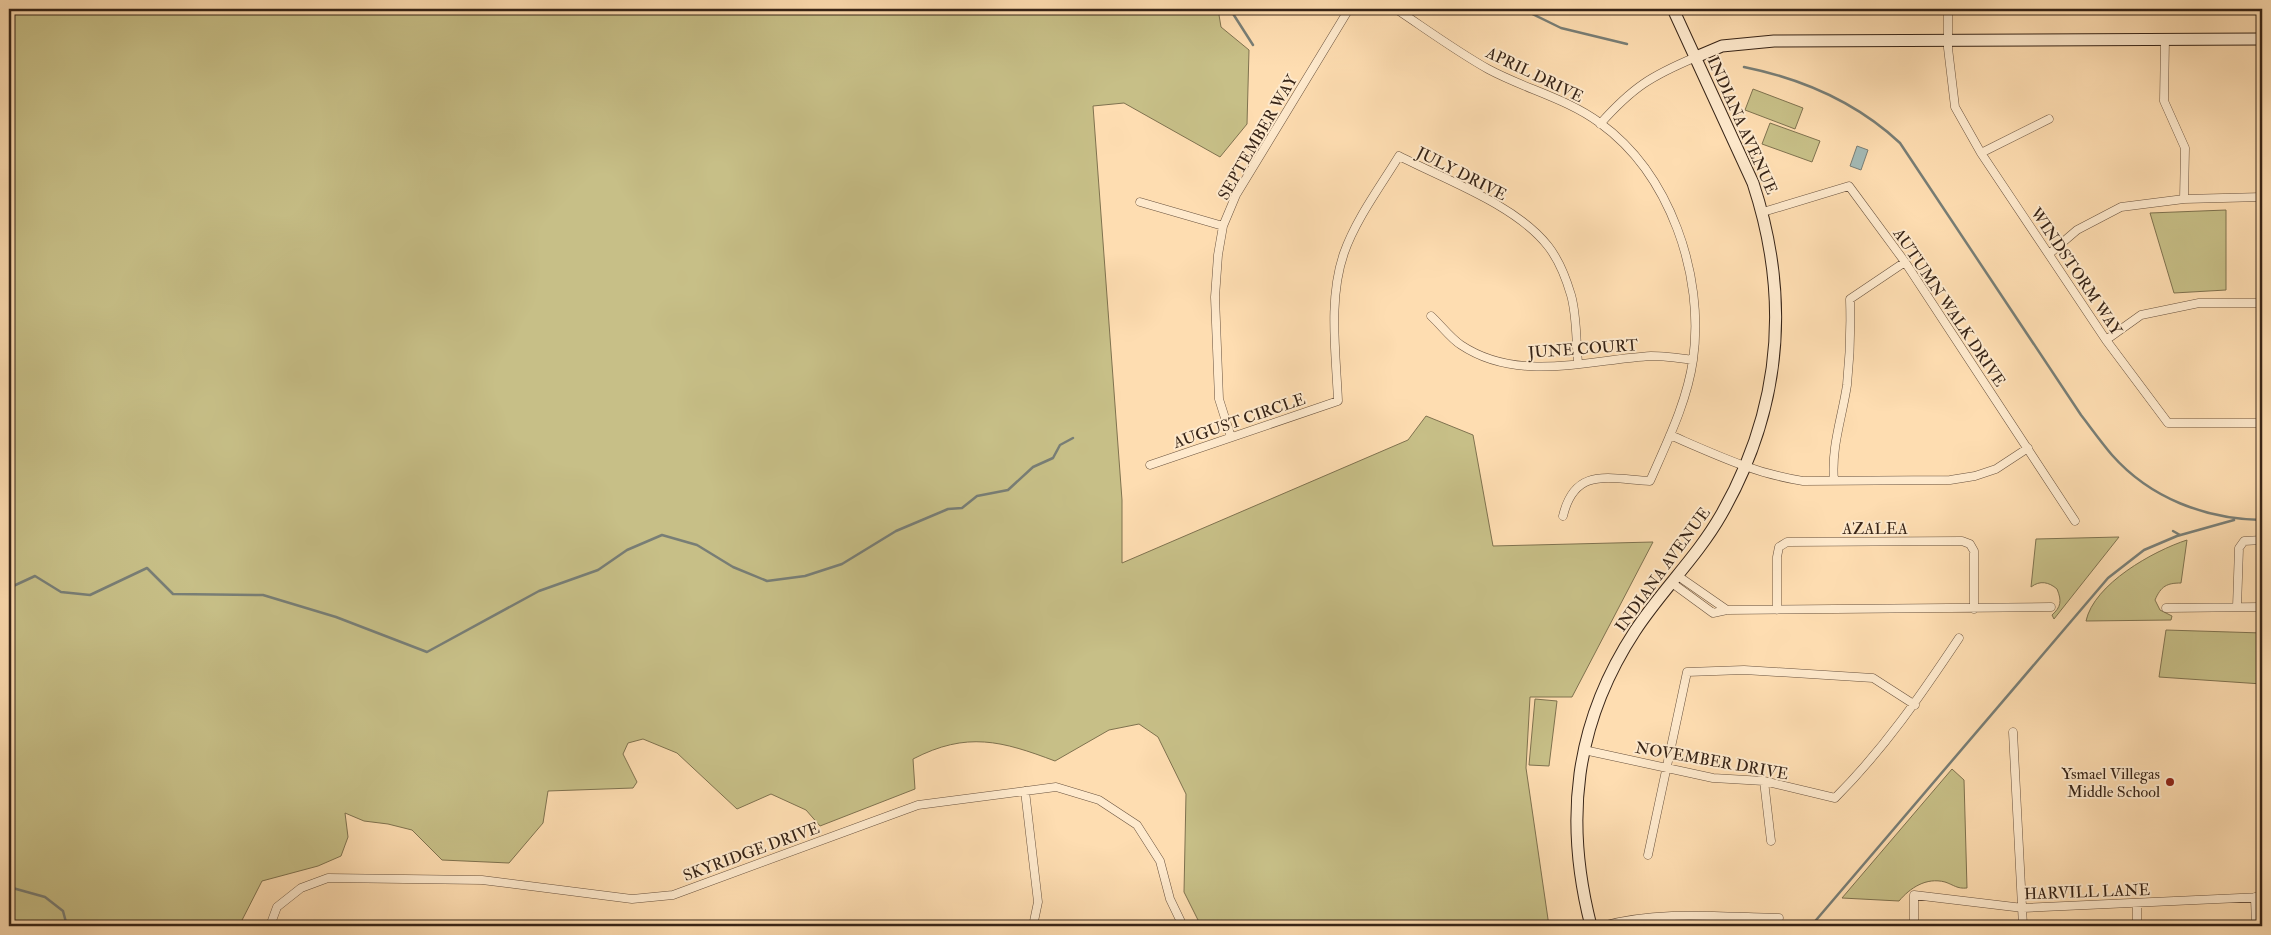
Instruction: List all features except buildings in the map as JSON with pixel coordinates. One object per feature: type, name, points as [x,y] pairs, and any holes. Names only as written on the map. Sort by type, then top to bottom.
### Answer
[{"type":"street","name":"SEPTEMBER WAY","points":[[1231,437],[1219,400],[1216,376],[1216,296],[1218,255],[1223,226],[1236,195],[1349,9]]},
{"type":"street","name":"APRIL DRIVE","points":[[1396,9],[1487,68],[1566,102],[1600,124],[1631,151],[1652,180],[1672,219],[1685,254],[1692,284],[1695,322],[1693,360],[1684,395],[1670,435],[1650,481],[1590,479],[1575,488],[1570,494],[1562,516]]},
{"type":"street","name":"INDIANA AVENUE","points":[[1591,926],[1582,891],[1576,833],[1577,796],[1584,750],[1594,713],[1617,661],[1636,630],[1720,517],[1745,467],[1764,410],[1776,341],[1775,280],[1763,212],[1753,183],[1673,9]]},
{"type":"street","name":"WINDSTORM WAY","points":[[1948,9],[1955,107],[1981,153],[2106,340],[2168,423],[2262,423]]},
{"type":"street","points":[[1600,124],[1624,98],[1642,84],[1722,46],[1774,42],[2262,38]]},
{"type":"street","points":[[2165,39],[2164,101],[2185,148],[2184,199]]},
{"type":"street","points":[[1981,153],[2049,119]]},
{"type":"street","name":"JULY DRIVE","points":[[1338,401],[1336,293],[1344,253],[1357,225],[1399,156],[1507,210],[1531,228],[1549,247],[1562,271],[1571,296],[1578,363]]},
{"type":"street","name":"AUTUMN WALK DRIVE","points":[[1763,212],[1849,186],[1905,262],[2075,521]]},
{"type":"street","points":[[2049,254],[2077,230],[2121,207],[2184,199],[2262,197]]},
{"type":"street","points":[[1140,202],[1223,226]]},
{"type":"street","points":[[1834,481],[1834,446],[1847,377],[1851,332],[1850,300],[1905,262]]},
{"type":"street","points":[[2106,340],[2141,315],[2199,303],[2262,303]]},
{"type":"street","name":"JUNE COURT","points":[[1431,316],[1460,345],[1483,357],[1512,366],[1540,368],[1653,356],[1693,360]]},
{"type":"street","name":"AUGUST CIRCLE","points":[[1150,465],[1338,401]]},
{"type":"street","points":[[1670,435],[1745,467],[1788,479],[1834,481],[1950,480],[1975,476],[1996,469],[2028,448]]},
{"type":"street","points":[[2237,608],[2239,548],[2244,541],[2262,540]]},
{"type":"street","name":"AZALEA","points":[[1777,610],[1777,557],[1779,547],[1787,542],[1962,541],[1970,544],[1974,551],[1974,609]]},
{"type":"street","points":[[1675,580],[1706,596],[1727,610]]},
{"type":"street","points":[[1675,580],[1712,613],[1727,610],[2051,607]]},
{"type":"street","points":[[1700,604],[1706,596]]},
{"type":"street","points":[[2166,608],[2262,607]]},
{"type":"street","points":[[1648,854],[1687,672],[1744,670],[1873,678],[1915,705],[1959,638]]},
{"type":"street","name":"NOVEMBER DRIVE","points":[[1584,750],[1713,778],[1764,781],[1835,798],[1889,739],[1915,705]]},
{"type":"street","points":[[2013,732],[2023,926]]},
{"type":"street","points":[[1764,781],[1771,841]]},
{"type":"street","name":"SKYRIDGE DRIVE","points":[[270,926],[277,907],[302,888],[328,878],[482,880],[632,899],[673,895],[918,805],[1056,787],[1099,800],[1137,825],[1160,861],[1170,899],[1183,926]]},
{"type":"street","points":[[1025,791],[1038,902],[1033,926]]},
{"type":"street","name":"HARVILL LANE","points":[[1914,926],[1914,895],[2023,908],[2259,897]]},
{"type":"street","points":[[2256,926],[2259,897]]},
{"type":"street","points":[[2137,904],[2137,926]]},
{"type":"street","points":[[1680,916],[1680,926]]},
{"type":"street","points":[[1602,926],[1626,920],[1680,916],[1779,918]]},
{"type":"shaded area","points":[[9,9],[1218,9],[1221,27],[1249,50],[1247,124],[1220,157],[1124,103],[1093,106],[1122,500],[1122,563],[1408,440],[1426,416],[1473,435],[1493,546],[1653,542],[1572,697],[1530,697],[1526,768],[1549,926],[1201,926],[1184,892],[1186,794],[1158,737],[1139,724],[1109,730],[1055,761],[1018,748],[984,742],[968,742],[932,750],[913,759],[915,789],[820,826],[806,810],[771,794],[737,809],[677,753],[643,739],[628,743],[623,754],[637,782],[633,788],[548,791],[543,823],[509,863],[442,860],[412,830],[364,821],[345,813],[348,837],[341,856],[318,866],[262,881],[239,926],[9,926]]},
{"type":"shaded area","points":[[1753,89],[1803,108],[1795,129],[1745,110]]},
{"type":"shaded area","points":[[1770,123],[1820,141],[1812,162],[1762,144]]},
{"type":"shaded area","points":[[2226,210],[2226,290],[2174,293],[2150,213]]},
{"type":"shaded area","points":[[2119,537],[2054,619],[2052,615],[2060,604],[2057,589],[2044,583],[2038,583],[2031,587],[2036,539]]},
{"type":"shaded area","points":[[2187,540],[2181,583],[2165,586],[2155,600],[2160,610],[2172,616],[2171,620],[2086,621],[2091,607],[2100,594],[2113,582],[2142,561]]},
{"type":"shaded area","points":[[2166,630],[2262,633],[2262,684],[2159,677]]},
{"type":"shaded area","points":[[1535,699],[1557,701],[1549,766],[1529,765]]},
{"type":"shaded area","points":[[1952,769],[1964,780],[1967,888],[1945,882],[1931,881],[1913,888],[1899,901],[1842,898]]},
{"type":"water","points":[[1857,146],[1868,150],[1861,170],[1850,166]]},
{"type":"waterway","points":[[1230,9],[1253,45]]},
{"type":"waterway","points":[[1522,9],[1561,28],[1627,44]]},
{"type":"waterway","points":[[1744,67],[1787,78],[1828,94],[1883,128],[1900,143],[2081,415],[2112,455],[2127,470],[2143,483],[2180,503],[2220,515],[2262,520]]},
{"type":"waterway","points":[[9,588],[35,576],[61,592],[90,595],[147,568],[173,594],[263,595],[336,617],[427,652],[539,591],[598,570],[627,550],[662,535],[697,545],[733,567],[767,581],[805,576],[842,564],[896,531],[948,509],[962,508],[977,496],[1008,490],[1033,467],[1053,458],[1060,445],[1073,438]]},
{"type":"waterway","points":[[1811,926],[2108,578],[2144,550],[2177,536],[2234,520]]},
{"type":"waterway","points":[[2173,531],[2180,535]]},
{"type":"waterway","points":[[9,887],[45,897],[63,911],[67,926]]},
{"type":"place","name":"Ysmael Villegas Middle School","points":[[2170,782]]}]
